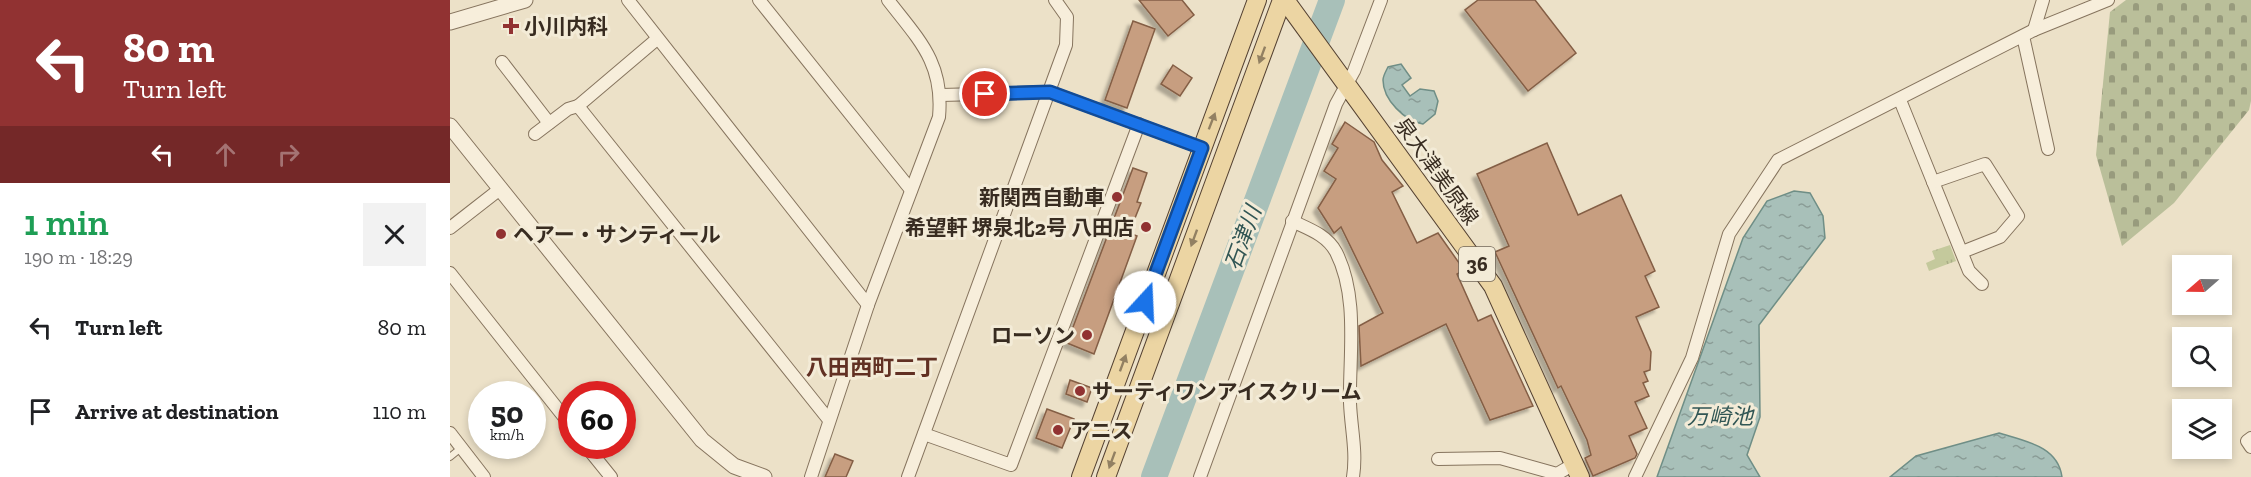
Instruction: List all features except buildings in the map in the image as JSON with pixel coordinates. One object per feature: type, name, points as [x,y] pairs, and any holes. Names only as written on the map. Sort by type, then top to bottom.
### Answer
[{"type":"main road","points":[[1081,477],[1257,0]]},
{"type":"main road","points":[[1106,477],[1287,4]]},
{"type":"main road","name":"泉大津美原線","points":[[1287,4],[1492,286],[1577,470]]},
{"type":"street","points":[[450,22],[525,0]]},
{"type":"street","points":[[628,0],[868,305]]},
{"type":"street","points":[[759,0],[911,190]]},
{"type":"street","points":[[811,477],[868,305],[939,117],[941,95],[930,54],[888,0]]},
{"type":"street","points":[[908,477],[1066,45],[1067,17],[1055,0]]},
{"type":"street","points":[[1200,477],[1336,104],[1342,78],[1381,0]]},
{"type":"street","points":[[2043,0],[2029,33],[2048,149]]},
{"type":"street","points":[[1635,477],[1692,358],[1729,234],[1778,160],[2029,33],[2108,0]]},
{"type":"street","points":[[535,134],[568,109],[578,106],[657,39]]},
{"type":"street","points":[[502,62],[549,123]]},
{"type":"street","points":[[941,95],[1050,92],[1202,148]]},
{"type":"street","points":[[1900,100],[1969,271],[1982,284]]},
{"type":"street","points":[[578,106],[829,420]]},
{"type":"street","points":[[924,434],[1011,465],[1139,124]]},
{"type":"street","points":[[450,126],[702,440],[734,466],[764,477]]},
{"type":"street","points":[[1933,182],[1985,164],[2018,216],[2000,237],[1962,252]]},
{"type":"street","points":[[450,228],[500,189]]},
{"type":"street","points":[[1292,221],[1320,233],[1335,251],[1342,269],[1350,308],[1350,406],[1355,460],[1353,477]]},
{"type":"street","points":[[450,273],[558,409]]},
{"type":"street","points":[[450,433],[484,477]]},
{"type":"street","points":[[2251,438],[2247,441],[2251,447]]},
{"type":"street","points":[[1438,459],[1500,458],[1557,474],[1577,470]]},
{"type":"street","points":[[596,459],[611,477]]},
{"type":"lane","points":[[450,457],[462,448]]},
{"type":"green space","points":[[2126,0],[2251,0],[2251,101],[2249,110],[2174,203],[2122,246],[2096,155],[2110,12]]},
{"type":"green space","points":[[1950,245],[1956,261],[1929,271],[1926,263],[1935,259],[1932,251]]},
{"type":"water","points":[[1401,64],[1411,78],[1402,85],[1410,96],[1420,89],[1434,91],[1438,101],[1435,114],[1423,124],[1402,114],[1391,102],[1384,88],[1383,78],[1388,67]]},
{"type":"water","name":"万崎池","points":[[1794,191],[1810,193],[1823,216],[1825,238],[1759,325],[1760,417],[1747,455],[1760,477],[1657,477],[1743,238],[1767,201]]},
{"type":"water","points":[[1999,433],[2039,446],[2054,458],[2062,477],[1890,477],[1916,456]]},
{"type":"waterway","name":"石津川","points":[[1154,477],[1332,0]]},
{"type":"place","name":"小川内科","points":[[511,26]]},
{"type":"place","name":"新関西自動車","points":[[1117,197]]},
{"type":"place","name":"希望軒 堺泉北2号 八田店","points":[[1146,227]]},
{"type":"place","name":"ヘアー・サンティール","points":[[501,234]]},
{"type":"place","name":"ローソン","points":[[1087,335]]},
{"type":"place","name":"サーティワンアイスクリーム","points":[[1080,391]]},
{"type":"place","name":"アニス","points":[[1058,430]]},
{"type":"district","name":"八田西町二丁","points":[[872,367]]},
{"type":"route","points":[[985,94],[1050,92],[1202,148],[1145,302]]}]
